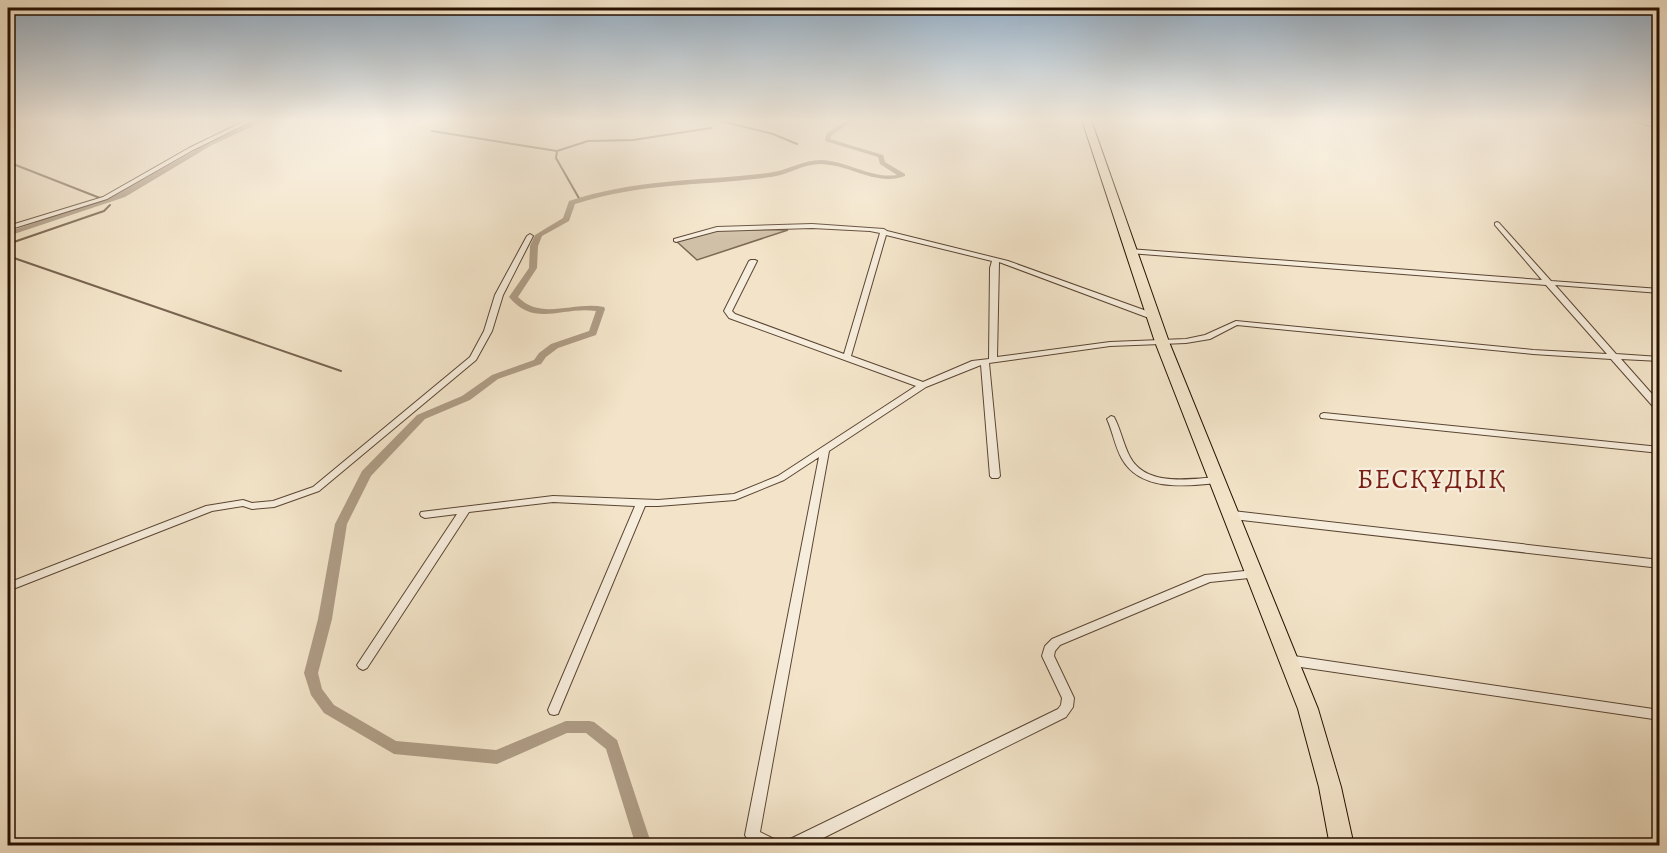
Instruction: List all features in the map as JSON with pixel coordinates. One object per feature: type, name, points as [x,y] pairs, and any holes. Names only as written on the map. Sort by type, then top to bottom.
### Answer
[{"type":"highway","points":[[1099,160],[1152,316],[1308,709],[1342,846]]},
{"type":"street","points":[[8,228],[105,198],[172,160]]},
{"type":"street","points":[[1497,224],[1659,409]]},
{"type":"street","points":[[676,240],[725,229],[818,226],[884,231],[996,259],[1152,316]]},
{"type":"street","points":[[847,356],[884,231]]},
{"type":"street","points":[[8,587],[210,508],[243,503],[252,506],[274,504],[316,489],[473,358],[488,331],[499,295],[530,236]]},
{"type":"street","points":[[1128,251],[1659,291]]},
{"type":"street","points":[[995,476],[989,359],[996,259]]},
{"type":"street","points":[[753,261],[728,311],[729,314],[923,385]]},
{"type":"street","points":[[425,514],[553,499],[641,502],[721,499],[750,492],[781,478],[923,385],[989,359],[1056,353],[1104,344],[1162,342],[1207,337],[1230,325],[1244,323],[1533,352],[1659,359]]},
{"type":"street","points":[[1324,416],[1659,450]]},
{"type":"street","points":[[1111,419],[1127,461],[1139,471],[1173,484],[1218,480]]},
{"type":"street","points":[[773,846],[752,835],[825,451]]},
{"type":"street","points":[[554,710],[641,502]]},
{"type":"street","points":[[363,665],[465,510]]},
{"type":"street","points":[[1233,516],[1659,564]]},
{"type":"street","points":[[791,846],[1062,713],[1067,707],[1068,698],[1048,656],[1049,650],[1056,642],[1209,578],[1256,574]]},
{"type":"street","points":[[1287,660],[1659,714]]},
{"type":"shaded area","points":[[723,229],[788,230],[697,260],[676,241]]},
{"type":"waterway","points":[[8,234],[122,195],[183,160]]},
{"type":"waterway","points":[[557,160],[580,200]]},
{"type":"waterway","points":[[644,846],[612,745],[589,727],[566,727],[497,757],[394,747],[329,709],[316,691],[311,673],[325,619],[341,524],[366,474],[421,417],[466,398],[495,377],[538,362],[542,355],[554,346],[593,333],[601,309],[590,307],[542,312],[521,306],[513,297],[533,268],[534,246],[539,235],[566,219],[572,203],[618,190],[669,183],[770,175],[819,162],[886,177],[895,178],[903,175],[882,163],[882,160]]},
{"type":"waterway","points":[[8,162],[100,198]]},
{"type":"waterway","points":[[8,244],[104,211],[110,205]]},
{"type":"waterway","points":[[8,256],[341,371]]},
{"type":"district","name":"БЕСҚҰДЫҚ","points":[[1432,479]]}]
